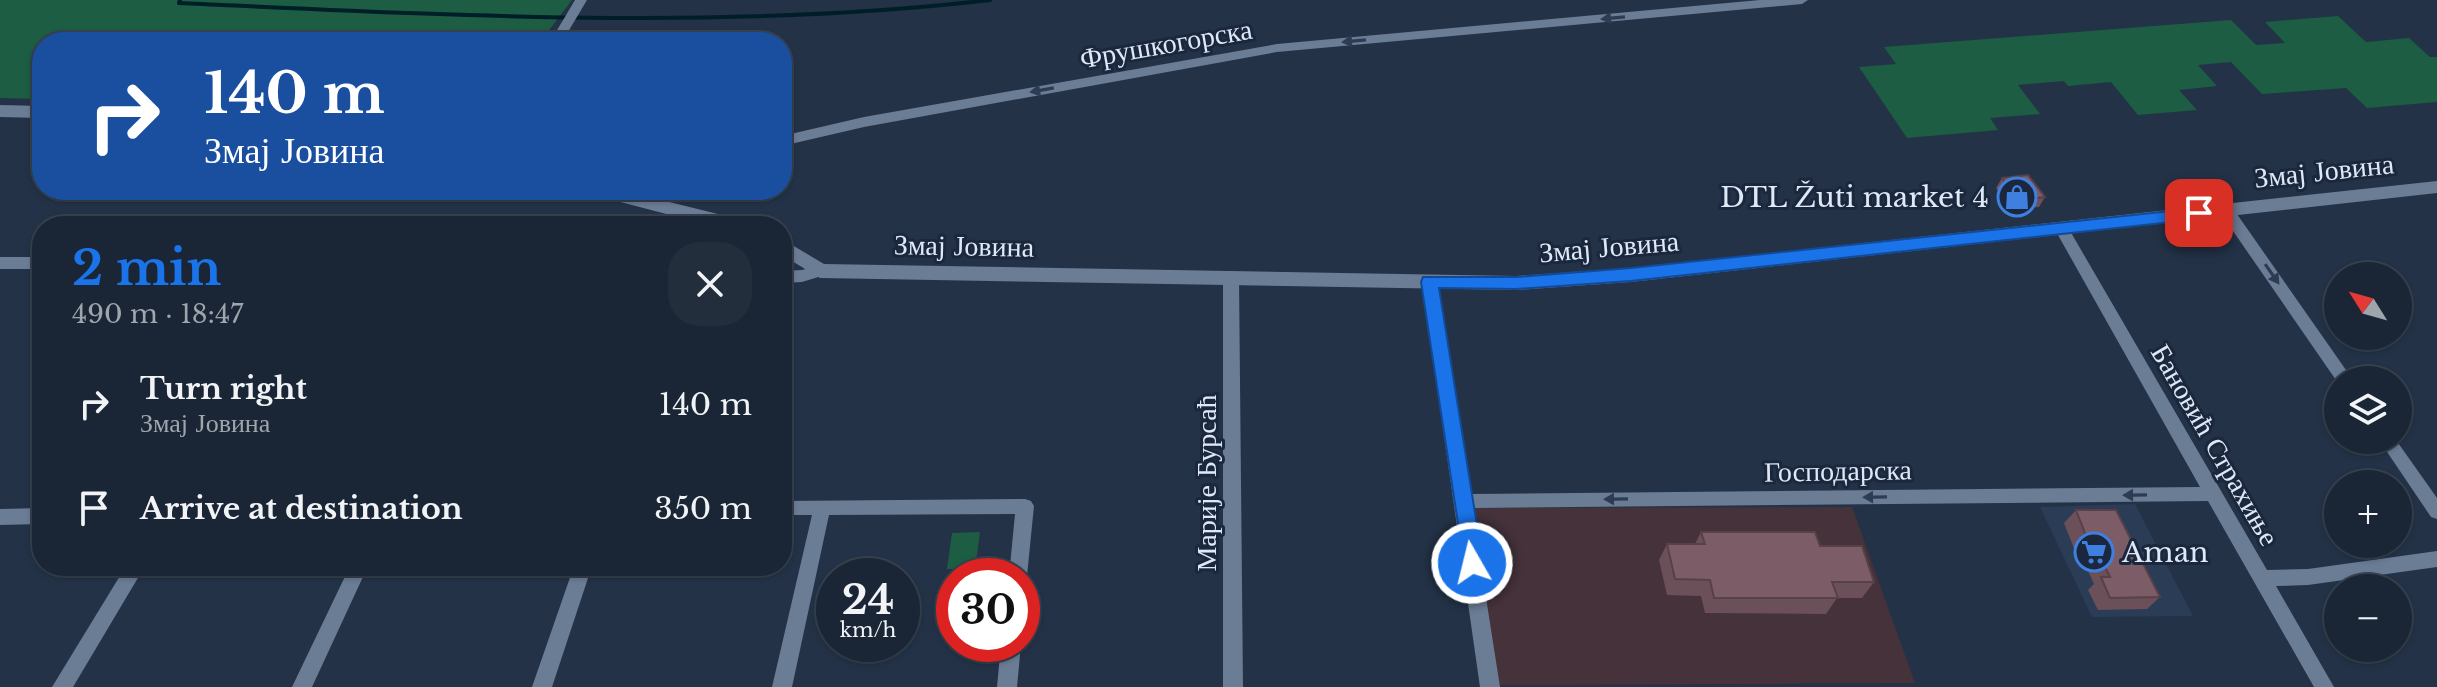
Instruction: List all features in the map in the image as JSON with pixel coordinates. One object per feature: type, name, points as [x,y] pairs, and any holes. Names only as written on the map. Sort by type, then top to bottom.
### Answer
[{"type":"street","points":[[562,32],[581,0]]},
{"type":"street","name":"Фрушкогорска","points":[[792,139],[864,122],[1277,48],[1802,0]]},
{"type":"street","points":[[0,111],[32,112]]},
{"type":"street","name":"Змај Јовина","points":[[792,276],[820,271],[1516,283],[2437,187]]},
{"type":"street","points":[[635,200],[699,216]]},
{"type":"street","points":[[2227,211],[2335,366]]},
{"type":"street","name":"Бановић Страхиње","points":[[2061,228],[2324,687]]},
{"type":"street","points":[[792,253],[820,271]]},
{"type":"street","points":[[0,263],[32,263]]},
{"type":"street","name":"Марије Бурсаћ","points":[[1231,278],[1233,687]]},
{"type":"street","points":[[1430,282],[1490,687]]},
{"type":"street","points":[[2397,454],[2437,512]]},
{"type":"street","name":"Господарска","points":[[1464,501],[2213,494]]},
{"type":"street","points":[[792,508],[1025,506],[1020,558]]},
{"type":"street","points":[[782,687],[822,508]]},
{"type":"street","points":[[0,517],[32,516]]},
{"type":"street","points":[[2262,578],[2308,577],[2437,559]]},
{"type":"street","points":[[62,687],[130,576]]},
{"type":"street","points":[[302,687],[354,576]]},
{"type":"street","points":[[542,687],[580,576]]},
{"type":"street","points":[[1007,687],[1009,662]]},
{"type":"shaded area","points":[[2135,504],[2193,616],[2092,617],[2040,507]]},
{"type":"shaded area","points":[[1852,507],[1915,683],[1498,685],[1472,508]]},
{"type":"green space","points":[[0,0],[572,0],[548,32],[32,32],[32,99],[0,98]]},
{"type":"green space","points":[[2338,16],[2366,42],[2409,38],[2430,57],[2437,57],[2437,102],[2367,108],[2346,88],[2262,94],[2231,62],[2198,65],[2217,86],[2179,90],[2197,110],[2138,115],[2111,82],[2068,86],[2064,81],[2018,85],[2040,114],[1990,118],[1998,130],[1907,138],[1859,67],[1896,64],[1884,47],[2231,20],[2256,45],[2285,43],[2265,22]]},
{"type":"green space","points":[[980,532],[976,558],[949,558],[952,533]]},
{"type":"building","points":[[2028,175],[2045,197],[2018,200],[2002,178]]},
{"type":"building","points":[[2076,510],[2116,510],[2160,597],[2110,598],[2101,577],[2110,577],[2097,551],[2092,551]]},
{"type":"building","points":[[1701,532],[1815,532],[1820,546],[1862,546],[1874,582],[1832,582],[1838,598],[1714,598],[1710,580],[1675,579],[1667,544],[1705,544]]},
{"type":"waterway","points":[[180,0],[179,3],[585,18],[789,15],[890,10],[990,0]]},
{"type":"place","name":"DTL Žuti market 4","points":[[2017,197]]},
{"type":"place","name":"Aman","points":[[2094,552]]},
{"type":"route","points":[[1472,563],[1430,282],[1516,283],[1631,275],[2199,213]]}]
